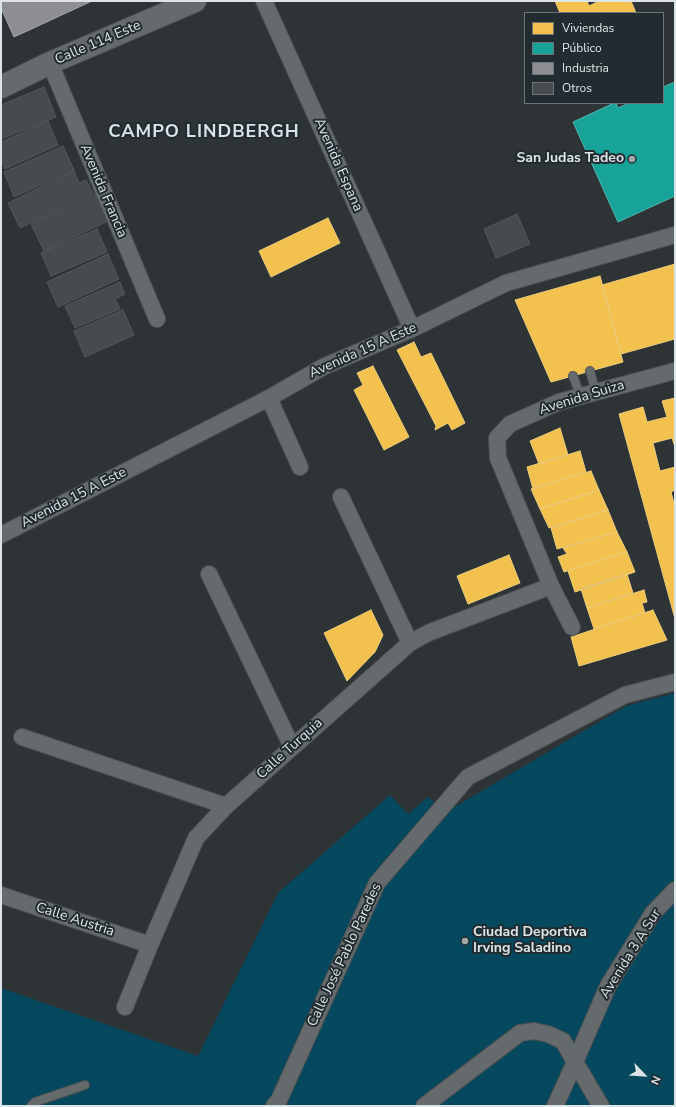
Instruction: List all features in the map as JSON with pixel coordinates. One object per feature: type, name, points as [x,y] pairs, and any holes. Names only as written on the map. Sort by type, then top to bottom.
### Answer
[{"type":"street","name":"Calle 114 Este","points":[[2,84],[195,1]]},
{"type":"street","name":"Avenida Espana","points":[[264,1],[412,329]]},
{"type":"street","name":"Avenida Francia","points":[[50,64],[156,319]]},
{"type":"street","name":"Avenida 15 A Este","points":[[1,535],[269,398],[325,366],[412,329],[506,283],[675,235]]},
{"type":"street","name":"Avenida Suiza","points":[[551,586],[498,458],[497,438],[510,424],[559,402],[675,372]]},
{"type":"street","points":[[269,398],[300,467]]},
{"type":"street","points":[[341,497],[410,642]]},
{"type":"street","points":[[209,574],[292,747]]},
{"type":"street","points":[[551,586],[572,626]]},
{"type":"street","name":"Calle Turquia","points":[[125,1007],[196,838],[226,806],[410,642],[428,633],[551,586]]},
{"type":"street","name":"Calle José Pablo Paredes","points":[[277,1103],[377,883],[468,777],[625,695],[675,682]]},
{"type":"street","points":[[22,737],[226,806]]},
{"type":"street","name":"Avenida 3 A Sur","points":[[555,1106],[608,986],[653,913],[675,890]]},
{"type":"street","name":"Calle Austria","points":[[1,895],[150,945]]},
{"type":"street","points":[[424,1106],[520,1033],[534,1031],[548,1034],[563,1041],[601,1106]]},
{"type":"lane","points":[[590,371],[596,393]]},
{"type":"lane","points":[[573,376],[581,397]]},
{"type":"lane","points":[[31,1106],[35,1102],[85,1084]]},
{"type":"shaded area","name":"Ciudad Deportiva Irving Saladino","points":[[675,693],[675,1106],[1,1106],[1,988],[198,1056],[278,893],[390,795],[408,814],[428,797],[446,812],[626,706]]},
{"type":"building: Viviendas","points":[[555,1],[587,1],[589,6],[599,1],[631,1],[636,12],[560,12]]},
{"type":"building: Viviendas","points":[[328,218],[340,243],[271,277],[259,251]]},
{"type":"building: Viviendas","points":[[675,264],[675,339],[621,354],[602,285]]},
{"type":"building: Viviendas","points":[[600,276],[623,362],[551,382],[515,300]]},
{"type":"building: Viviendas","points":[[414,342],[421,357],[431,353],[465,423],[452,430],[448,423],[435,430],[436,426],[397,350]]},
{"type":"building: Viviendas","points":[[373,366],[409,437],[384,450],[354,390],[363,385],[357,373]]},
{"type":"building: Viviendas","points":[[675,398],[675,447],[672,438],[653,443],[660,471],[675,467],[675,490],[671,492],[675,507],[675,619],[619,414],[643,407],[647,422],[667,417],[662,401]]},
{"type":"building: Viviendas","points":[[560,428],[568,455],[539,464],[530,441]]},
{"type":"building: Viviendas","points":[[580,451],[586,472],[533,489],[527,467]]},
{"type":"building: Viviendas","points":[[591,471],[599,490],[540,509],[531,489]]},
{"type":"building: Viviendas","points":[[599,490],[608,510],[549,528],[540,509]]},
{"type":"building: Viviendas","points":[[608,510],[617,532],[557,549],[551,528]]},
{"type":"building: Viviendas","points":[[617,532],[627,552],[564,572],[558,557],[567,554],[563,548]]},
{"type":"building: Viviendas","points":[[627,552],[635,572],[575,592],[568,571]]},
{"type":"building: Viviendas","points":[[509,555],[520,583],[468,604],[457,576]]},
{"type":"building: Viviendas","points":[[627,574],[633,593],[587,608],[581,589]]},
{"type":"building: Viviendas","points":[[644,590],[647,602],[642,603],[645,613],[594,629],[587,608]]},
{"type":"building: Viviendas","points":[[371,610],[383,635],[375,652],[347,681],[324,633]]},
{"type":"building: Viviendas","points":[[653,610],[667,640],[579,666],[571,637]]},
{"type":"building: Público","name":"San Judas Tadeo","points":[[675,82],[675,196],[618,222],[573,122],[612,104],[616,104],[618,108],[627,104],[664,104],[664,87]]},
{"type":"building: Industria","points":[[1,1],[92,1],[14,37],[1,8]]},
{"type":"building: Otros","points":[[44,87],[56,117],[1,139],[1,105]]},
{"type":"building: Otros","points":[[48,121],[58,145],[5,169],[1,161],[1,142]]},
{"type":"building: Otros","points":[[63,146],[74,170],[14,197],[4,172]]},
{"type":"building: Otros","points":[[74,171],[79,183],[86,180],[93,193],[20,228],[8,203]]},
{"type":"building: Otros","points":[[95,194],[108,221],[44,251],[31,224]]},
{"type":"building: Otros","points":[[517,214],[530,244],[496,258],[484,229]]},
{"type":"building: Otros","points":[[97,229],[107,252],[51,276],[41,253]]},
{"type":"building: Otros","points":[[108,254],[119,279],[58,307],[47,282]]},
{"type":"building: Otros","points":[[120,282],[125,294],[115,299],[120,309],[75,328],[65,306]]},
{"type":"building: Otros","points":[[123,310],[134,335],[85,357],[74,331]]},
{"type":"place","name":"San Judas Tadeo","points":[[632,159]]},
{"type":"place","name":"Ciudad Deportiva Irving Saladino","points":[[465,941]]},
{"type":"district","name":"CAMPO LINDBERGH","points":[[204,133]]}]
